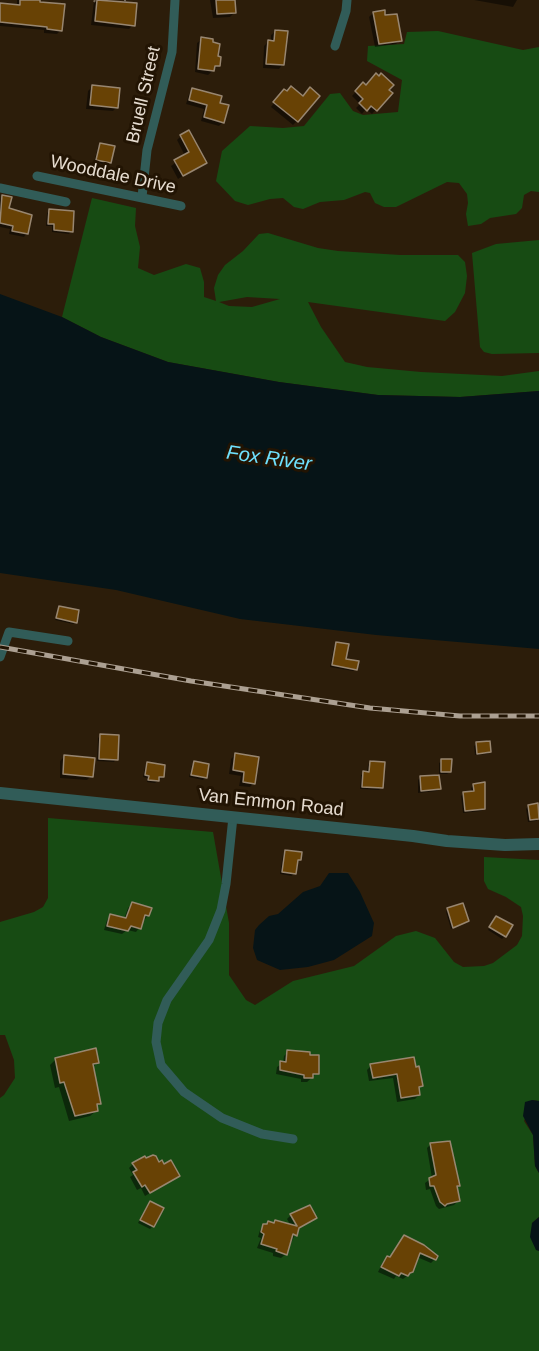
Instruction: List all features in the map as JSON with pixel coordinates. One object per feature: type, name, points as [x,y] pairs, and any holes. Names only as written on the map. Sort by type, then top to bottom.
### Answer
[{"type":"street","name":"Bruell Street","points":[[142,197],[151,134],[172,52],[175,0]]},
{"type":"street","points":[[335,46],[346,12],[347,0]]},
{"type":"street","name":"Wooddale Drive","points":[[38,176],[181,206]]},
{"type":"street","points":[[0,188],[66,202]]},
{"type":"street","points":[[0,657],[9,632],[68,641]]},
{"type":"street","name":"Van Emmon Road","points":[[0,793],[447,841],[505,845],[539,844]]},
{"type":"street","points":[[233,817],[221,910],[209,940],[167,1000],[158,1023],[156,1042],[161,1065],[184,1092],[222,1118],[262,1134],[292,1140]]},
{"type":"green space","points":[[438,31],[523,50],[539,47],[539,192],[531,191],[524,195],[522,208],[516,214],[490,218],[481,224],[468,226],[467,194],[459,183],[447,182],[396,207],[384,207],[375,203],[370,193],[365,192],[344,200],[320,202],[303,209],[294,207],[283,198],[248,205],[235,201],[216,181],[222,151],[250,126],[283,128],[304,126],[330,94],[340,93],[353,111],[363,115],[398,112],[402,80],[367,61],[368,46],[404,44],[407,32]]},
{"type":"green space","points":[[92,198],[136,208],[135,226],[140,247],[138,268],[154,275],[186,264],[200,268],[204,282],[204,297],[216,301],[214,288],[218,275],[225,265],[259,234],[268,233],[318,248],[338,251],[400,255],[458,255],[465,262],[467,276],[465,293],[455,312],[445,321],[308,302],[321,327],[345,362],[367,367],[421,372],[502,376],[539,371],[539,391],[460,397],[378,395],[279,382],[168,362],[101,337],[62,317]],"holes":[[[247,297],[280,299],[252,307],[229,306],[219,302]]]},
{"type":"green space","points":[[539,240],[539,353],[492,354],[484,352],[480,347],[472,253],[496,244]]},
{"type":"green space","points":[[48,818],[213,832],[229,923],[229,975],[246,1000],[255,1005],[293,981],[354,966],[396,936],[416,931],[435,938],[454,962],[463,967],[493,963],[517,945],[522,936],[523,916],[521,907],[488,889],[484,881],[484,857],[539,860],[539,1101],[532,1100],[524,1121],[533,1135],[535,1166],[539,1173],[539,1217],[532,1223],[536,1249],[539,1251],[539,1351],[0,1351],[0,1098],[15,1078],[14,1060],[5,1035],[0,1035],[0,922],[34,912],[43,907],[48,898]]},
{"type":"water","name":"Fox River","points":[[0,294],[62,317],[101,337],[168,362],[279,382],[378,395],[460,397],[539,391],[539,649],[376,635],[240,619],[116,590],[0,573]]},
{"type":"water","points":[[329,873],[348,873],[360,892],[374,923],[372,936],[334,960],[308,967],[280,970],[257,960],[253,948],[255,930],[259,925],[269,916],[278,914],[303,892],[320,886]]},
{"type":"water","points":[[539,1101],[539,1173],[535,1166],[533,1135],[523,1116],[525,1102]]},
{"type":"water","points":[[539,1217],[539,1251],[536,1250],[530,1237],[532,1223]]},
{"type":"building","points":[[20,0],[65,4],[62,31],[47,29],[47,27],[0,22],[0,3],[20,5]]},
{"type":"building","points":[[97,0],[137,3],[135,26],[95,21]]},
{"type":"building","points":[[216,0],[235,0],[236,13],[217,14]]},
{"type":"building","points":[[385,10],[385,15],[397,14],[402,41],[379,44],[373,12]]},
{"type":"building","points":[[275,30],[288,31],[284,65],[266,64],[268,40],[274,41]]},
{"type":"building","points":[[201,37],[213,39],[213,42],[220,44],[218,56],[221,57],[220,66],[215,66],[214,71],[198,69]]},
{"type":"building","points":[[376,73],[379,76],[381,73],[394,85],[389,90],[393,93],[377,111],[371,106],[367,111],[359,103],[363,99],[355,91],[363,82],[366,85]]},
{"type":"building","points":[[92,85],[120,88],[118,108],[90,105]]},
{"type":"building","points":[[291,86],[303,96],[310,87],[320,96],[298,122],[273,102],[284,89],[287,91]]},
{"type":"building","points":[[192,88],[222,96],[220,103],[229,105],[224,123],[204,117],[207,105],[189,100]]},
{"type":"building","points":[[189,130],[207,163],[183,176],[174,160],[189,152],[180,135]]},
{"type":"building","points":[[100,143],[115,146],[111,163],[96,160]]},
{"type":"building","points":[[2,195],[12,197],[9,208],[32,215],[28,234],[12,231],[13,226],[0,223]]},
{"type":"building","points":[[49,209],[74,211],[73,232],[54,230],[54,224],[48,224]]},
{"type":"building","points":[[59,606],[79,610],[77,623],[56,618]]},
{"type":"building","points":[[336,642],[349,644],[346,659],[359,661],[357,670],[332,665]]},
{"type":"building","points":[[100,734],[119,735],[118,760],[99,759]]},
{"type":"building","points":[[490,741],[491,752],[477,754],[476,742]]},
{"type":"building","points":[[235,753],[259,757],[255,784],[243,782],[244,772],[233,770]]},
{"type":"building","points":[[64,755],[95,758],[93,777],[63,774]]},
{"type":"building","points":[[441,759],[452,759],[451,772],[441,772]]},
{"type":"building","points":[[194,761],[209,764],[207,778],[191,775]]},
{"type":"building","points":[[370,761],[385,762],[383,788],[362,787],[363,771],[369,772]]},
{"type":"building","points":[[147,762],[165,765],[164,777],[159,777],[159,781],[148,780],[149,776],[145,775]]},
{"type":"building","points":[[439,775],[441,789],[421,791],[420,776]]},
{"type":"building","points":[[485,782],[485,809],[465,811],[463,792],[474,791],[473,784]]},
{"type":"building","points":[[538,803],[539,819],[530,820],[528,805]]},
{"type":"building","points":[[285,850],[302,852],[296,874],[282,872]]},
{"type":"building","points":[[132,902],[152,908],[149,916],[145,915],[141,929],[131,926],[128,931],[107,926],[110,914],[126,918]]},
{"type":"building","points":[[463,903],[469,921],[453,928],[447,908]]},
{"type":"building","points":[[496,916],[513,925],[506,937],[489,927]]},
{"type":"building","points":[[96,1048],[99,1063],[93,1064],[101,1104],[97,1104],[98,1111],[75,1116],[64,1082],[60,1083],[55,1058]]},
{"type":"building","points":[[287,1050],[319,1055],[319,1074],[313,1074],[313,1078],[304,1078],[304,1075],[280,1070],[280,1061],[286,1062]]},
{"type":"building","points":[[414,1057],[416,1067],[419,1066],[423,1086],[419,1087],[420,1095],[401,1098],[397,1074],[373,1078],[370,1064]]},
{"type":"building","points":[[450,1141],[460,1186],[457,1186],[460,1201],[445,1206],[440,1202],[434,1186],[430,1186],[429,1178],[436,1175],[430,1143]]},
{"type":"building","points":[[153,1155],[159,1162],[162,1160],[164,1164],[171,1160],[180,1176],[150,1193],[145,1185],[142,1187],[133,1172],[137,1170],[132,1163],[145,1156],[146,1158]]},
{"type":"building","points":[[150,1201],[164,1208],[154,1227],[140,1220]]},
{"type":"building","points":[[310,1205],[317,1218],[299,1228],[297,1236],[293,1234],[287,1255],[261,1244],[264,1234],[261,1232],[263,1224],[267,1224],[268,1221],[274,1223],[275,1220],[297,1226],[290,1214]]},
{"type":"building","points":[[404,1235],[424,1245],[438,1256],[436,1260],[420,1253],[413,1272],[408,1276],[401,1273],[399,1276],[381,1267]]},
{"type":"railway","points":[[0,647],[191,681],[370,708],[460,716],[539,716]]}]
